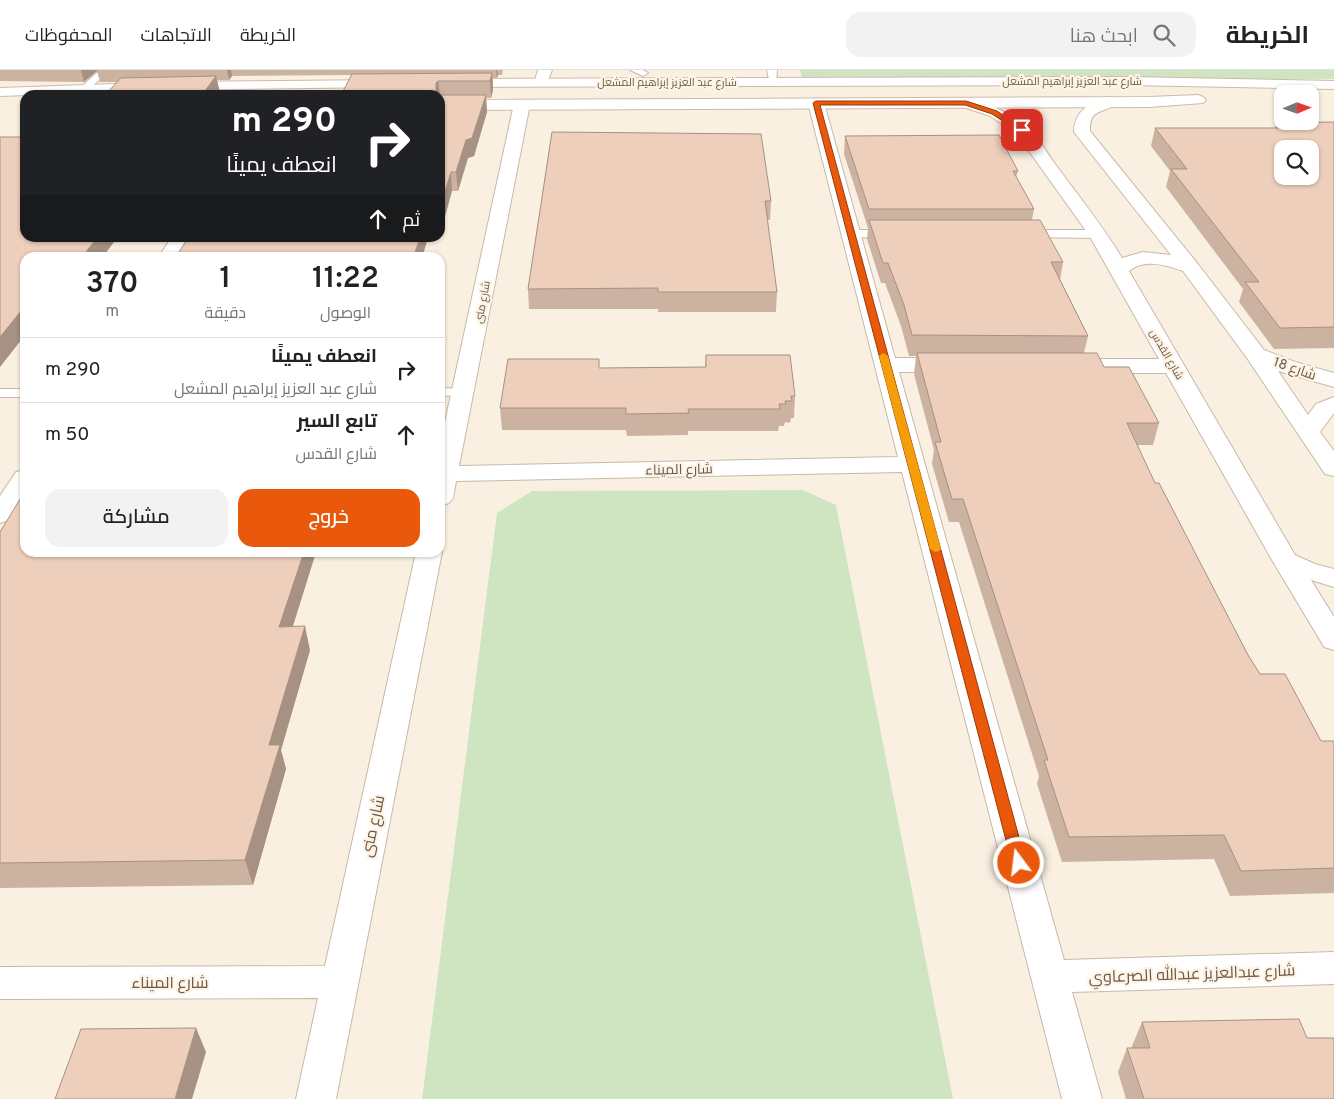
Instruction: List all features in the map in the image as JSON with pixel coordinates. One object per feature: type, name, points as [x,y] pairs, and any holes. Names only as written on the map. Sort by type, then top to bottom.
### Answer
[{"type":"street","name":"شارع عبد العزيز إبراهيم المشعل","points":[[441,83],[543,76],[617,82],[685,82],[773,76],[1334,85]]},
{"type":"street","points":[[1129,81],[1141,83],[1158,91],[1160,95],[1149,102]]},
{"type":"street","points":[[617,82],[630,84],[639,88],[642,92],[640,97],[618,104]]},
{"type":"street","points":[[685,82],[671,89],[669,93],[677,101],[686,104]]},
{"type":"street","points":[[83,90],[172,86],[402,84]]},
{"type":"street","points":[[155,90],[172,86]]},
{"type":"street","points":[[0,92],[20,92]]},
{"type":"street","points":[[1319,96],[1334,96]]},
{"type":"street","points":[[1239,98],[1274,97]]},
{"type":"street","name":"شارع عبد العزيز إبراهيم المشعل","points":[[445,104],[1149,102],[1209,99]]},
{"type":"street","points":[[1108,102],[1085,114],[1081,122],[1082,132],[1190,267],[1256,355],[1334,469]]},
{"type":"street","points":[[816,103],[1082,1099]]},
{"type":"street","name":"شارع القدس","points":[[966,103],[995,113],[1022,130],[1098,234],[1285,560],[1330,624]]},
{"type":"street","name":"شارع منى","points":[[445,474],[464,392],[522,104]]},
{"type":"street","points":[[0,106],[17,106]]},
{"type":"street","points":[[1119,270],[1128,262],[1146,258],[1177,262],[1190,267]]},
{"type":"street","name":"شارع 18","points":[[1256,355],[1334,380]]},
{"type":"street","points":[[886,365],[975,365]]},
{"type":"street","points":[[1045,366],[1174,366]]},
{"type":"street","points":[[1309,431],[1324,409],[1334,404]]},
{"type":"street","name":"شارع الميناء","points":[[445,474],[913,464]]},
{"type":"street","points":[[0,515],[20,485]]},
{"type":"street","name":"شارع منى","points":[[316,1099],[428,557]]},
{"type":"street","points":[[1285,560],[1305,570],[1334,578]]},
{"type":"street","name":"شارع عبدالعزيز عبدالله الصرعاوي","points":[[1050,977],[1334,968]]},
{"type":"street","name":"شارع الميناء","points":[[0,983],[340,982]]},
{"type":"lane","points":[[83,90],[105,70]]},
{"type":"lane","points":[[851,234],[899,234]]},
{"type":"lane","points":[[1014,234],[1098,234]]},
{"type":"lane","points":[[445,392],[464,392]]},
{"type":"lane","points":[[0,393],[20,393]]},
{"type":"green space","points":[[800,70],[1334,70],[1334,79],[802,78]]},
{"type":"green space","points":[[803,490],[836,505],[953,1099],[422,1099],[497,513],[532,491]]},
{"type":"building","points":[[492,73],[490,81],[438,81],[436,83],[436,90],[344,90],[352,74]]},
{"type":"building","points":[[216,76],[206,90],[110,90],[121,78]]},
{"type":"building","points":[[445,95],[486,95],[472,138],[466,140],[456,172],[451,172],[445,192]]},
{"type":"building","points":[[1319,122],[1334,122],[1334,327],[1280,328],[1245,282],[1259,282],[1171,169],[1187,169],[1155,128],[1319,130]]},
{"type":"building","points":[[552,132],[761,134],[771,201],[765,201],[777,292],[658,292],[658,288],[528,289]]},
{"type":"building","points":[[999,135],[1018,171],[1013,171],[1034,209],[869,209],[845,136]]},
{"type":"building","points":[[0,137],[20,137],[20,242],[94,242],[86,252],[20,252],[20,312],[0,337]]},
{"type":"building","points":[[869,220],[1040,220],[1063,262],[1051,262],[1088,336],[912,335],[904,305],[888,263],[883,263]]},
{"type":"building","points":[[185,242],[419,242],[415,252],[179,252]]},
{"type":"building","points":[[917,353],[1097,353],[1104,367],[1129,367],[1159,423],[1127,423],[1155,483],[1159,483],[1248,655],[1260,674],[1285,674],[1321,741],[1334,741],[1334,868],[1241,871],[1224,835],[1069,837],[1044,760],[1048,760],[963,499],[952,499],[935,442],[941,442]]},
{"type":"building","points":[[706,355],[790,355],[795,396],[791,396],[792,401],[785,401],[786,404],[779,404],[780,409],[688,409],[689,413],[626,414],[626,408],[500,408],[508,359],[599,359],[599,368],[706,367]]},
{"type":"building","points":[[20,499],[20,557],[302,557],[279,627],[305,626],[269,745],[280,745],[245,860],[0,863],[0,532]]},
{"type":"building","points":[[1299,1019],[1307,1038],[1334,1038],[1334,1099],[1144,1099],[1127,1048],[1150,1048],[1142,1022]]},
{"type":"building","points":[[196,1028],[175,1099],[55,1099],[81,1029]]},
{"type":"slow traffic","points":[[883,356],[935,549]]},
{"type":"route","points":[[1019,863],[816,103],[966,103],[995,113],[1009,120],[1022,130]]}]
